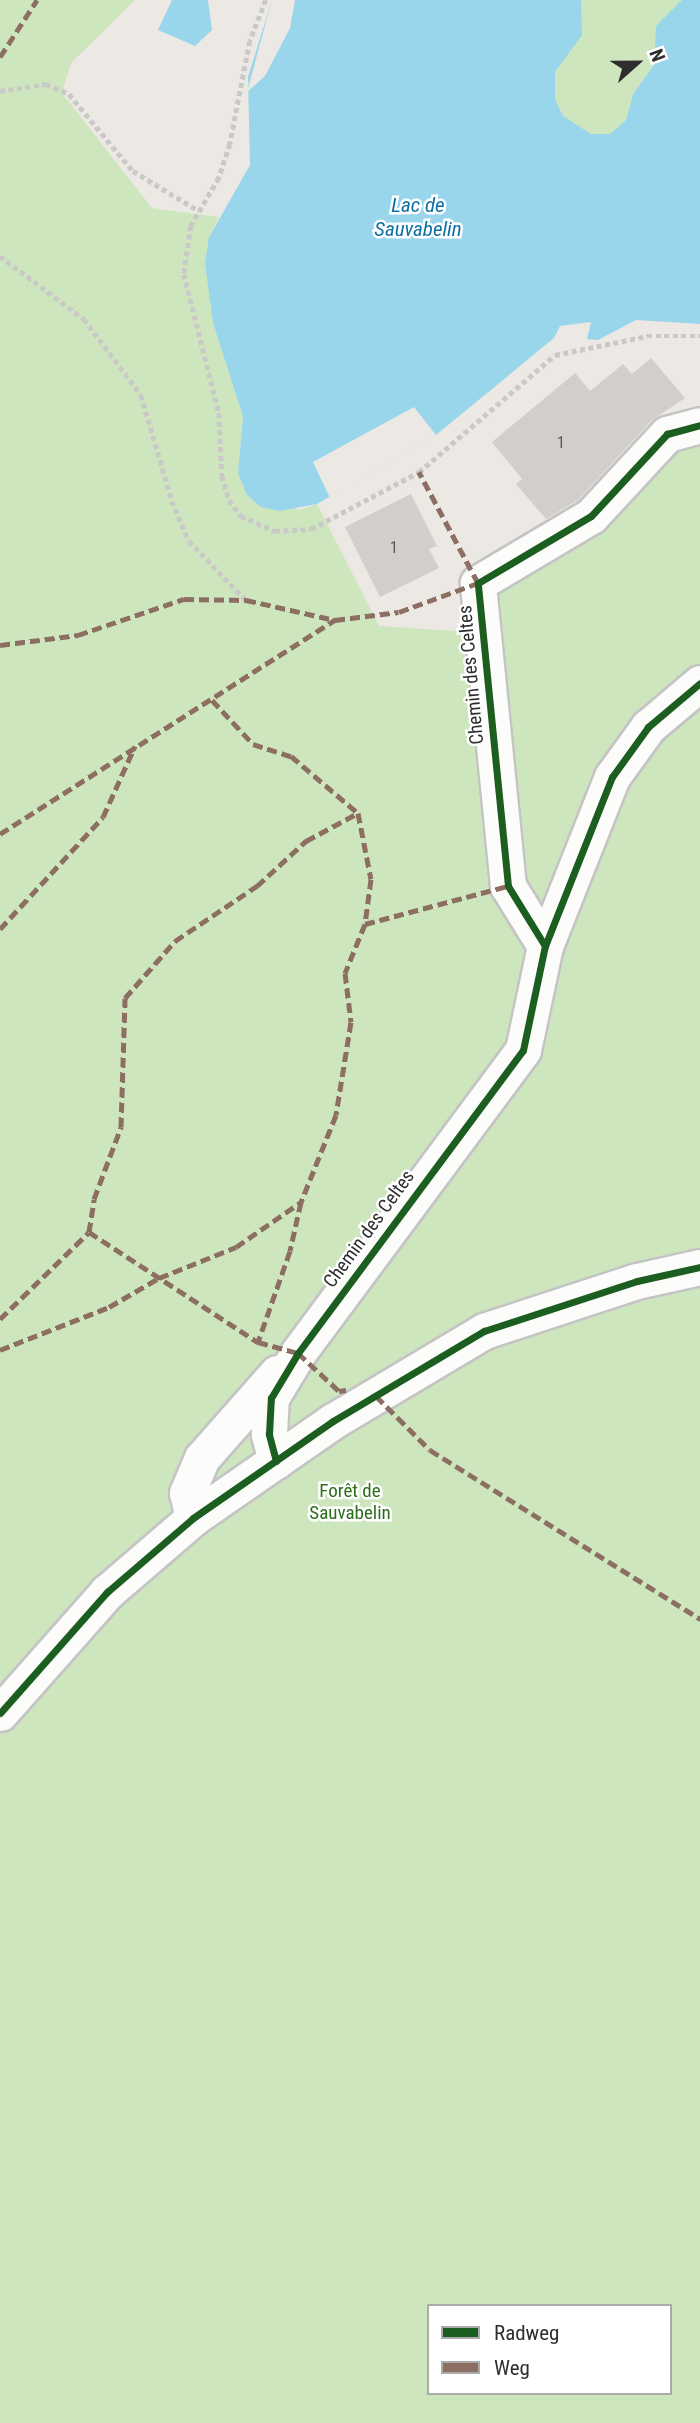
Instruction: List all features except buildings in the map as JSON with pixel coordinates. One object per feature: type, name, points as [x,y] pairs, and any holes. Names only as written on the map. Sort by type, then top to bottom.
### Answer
[{"type":"street","name":"Chemin des Celtes","points":[[545,946],[508,886],[478,583],[591,516],[667,434],[700,425]]},
{"type":"street","name":"Chemin des Celtes","points":[[276,1461],[270,1434],[271,1398],[312,1334],[523,1049],[545,946],[612,777],[648,727],[700,683]]},
{"type":"street","points":[[0,1713],[107,1591],[193,1518],[276,1461],[484,1331],[637,1281],[700,1267]]},
{"type":"street","name":"Chemin des Celtes","points":[[193,1518],[187,1493],[202,1458],[312,1334]]},
{"type":"path","points":[[265,0],[250,41],[230,144],[219,178],[191,226],[184,274],[215,389],[222,476],[229,500],[241,516],[275,531],[311,529],[419,472],[555,355],[647,336],[700,336]]},
{"type":"path","points":[[0,91],[46,84],[69,94],[133,172],[199,211]]},
{"type":"path","points":[[0,256],[84,319],[141,395],[172,501],[190,541],[246,600]]},
{"type":"green space","name":"Forêt de Sauvabelin","points":[[0,0],[135,0],[71,63],[62,93],[152,208],[219,217],[209,237],[213,323],[243,417],[238,473],[299,510],[317,504],[379,626],[455,631],[492,644],[495,601],[505,582],[600,529],[677,446],[700,440],[700,2423],[0,2423]]},
{"type":"green space","points":[[581,0],[682,0],[655,38],[654,65],[633,94],[626,120],[610,134],[591,134],[578,128],[563,116],[555,99],[555,72],[564,56]]},
{"type":"water","points":[[172,0],[208,0],[212,30],[195,46],[158,30]]},
{"type":"water","name":"Lac de Sauvabelin","points":[[272,0],[581,0],[582,35],[555,72],[555,99],[563,116],[591,134],[610,134],[626,120],[633,94],[654,65],[656,26],[682,0],[700,0],[700,324],[636,320],[598,340],[587,339],[591,322],[560,326],[554,338],[436,435],[317,504],[279,511],[261,507],[247,495],[238,473],[243,417],[213,323],[205,263],[209,237],[250,165],[248,77]]},
{"type":"pier","points":[[272,0],[295,0],[290,28],[265,76],[247,92]]},
{"type":"pier","points":[[414,407],[436,435],[330,498],[313,462]]},
{"type":"marked path","points":[[0,57],[37,0]]},
{"type":"marked path","points":[[0,645],[78,635],[184,599],[246,600],[335,620],[399,612],[478,583],[419,472]]},
{"type":"marked path","points":[[0,834],[335,620]]},
{"type":"marked path","points":[[212,700],[253,744],[291,756],[358,813],[371,879],[365,924],[345,973],[351,1022],[336,1115],[301,1202],[290,1251],[258,1342],[298,1353],[339,1391],[346,1390]]},
{"type":"marked path","points":[[0,929],[103,817],[135,746]]},
{"type":"marked path","points":[[0,1319],[89,1232],[94,1199],[121,1127],[125,998],[175,941],[257,886],[306,841],[358,813]]},
{"type":"marked path","points":[[365,924],[508,886]]},
{"type":"marked path","points":[[0,1350],[109,1307],[159,1278],[236,1247],[301,1202]]},
{"type":"marked path","points":[[89,1232],[258,1342]]},
{"type":"marked path","points":[[376,1396],[430,1450],[700,1619]]},
{"type":"cycle path","points":[[545,946],[508,886],[478,583],[591,516],[667,434],[700,425]]},
{"type":"cycle path","points":[[276,1461],[269,1434],[271,1398],[298,1353],[523,1050],[545,946],[612,777],[648,727],[700,683]]},
{"type":"cycle path","points":[[0,1713],[107,1592],[193,1518],[333,1421],[484,1331],[637,1281],[700,1267]]}]
